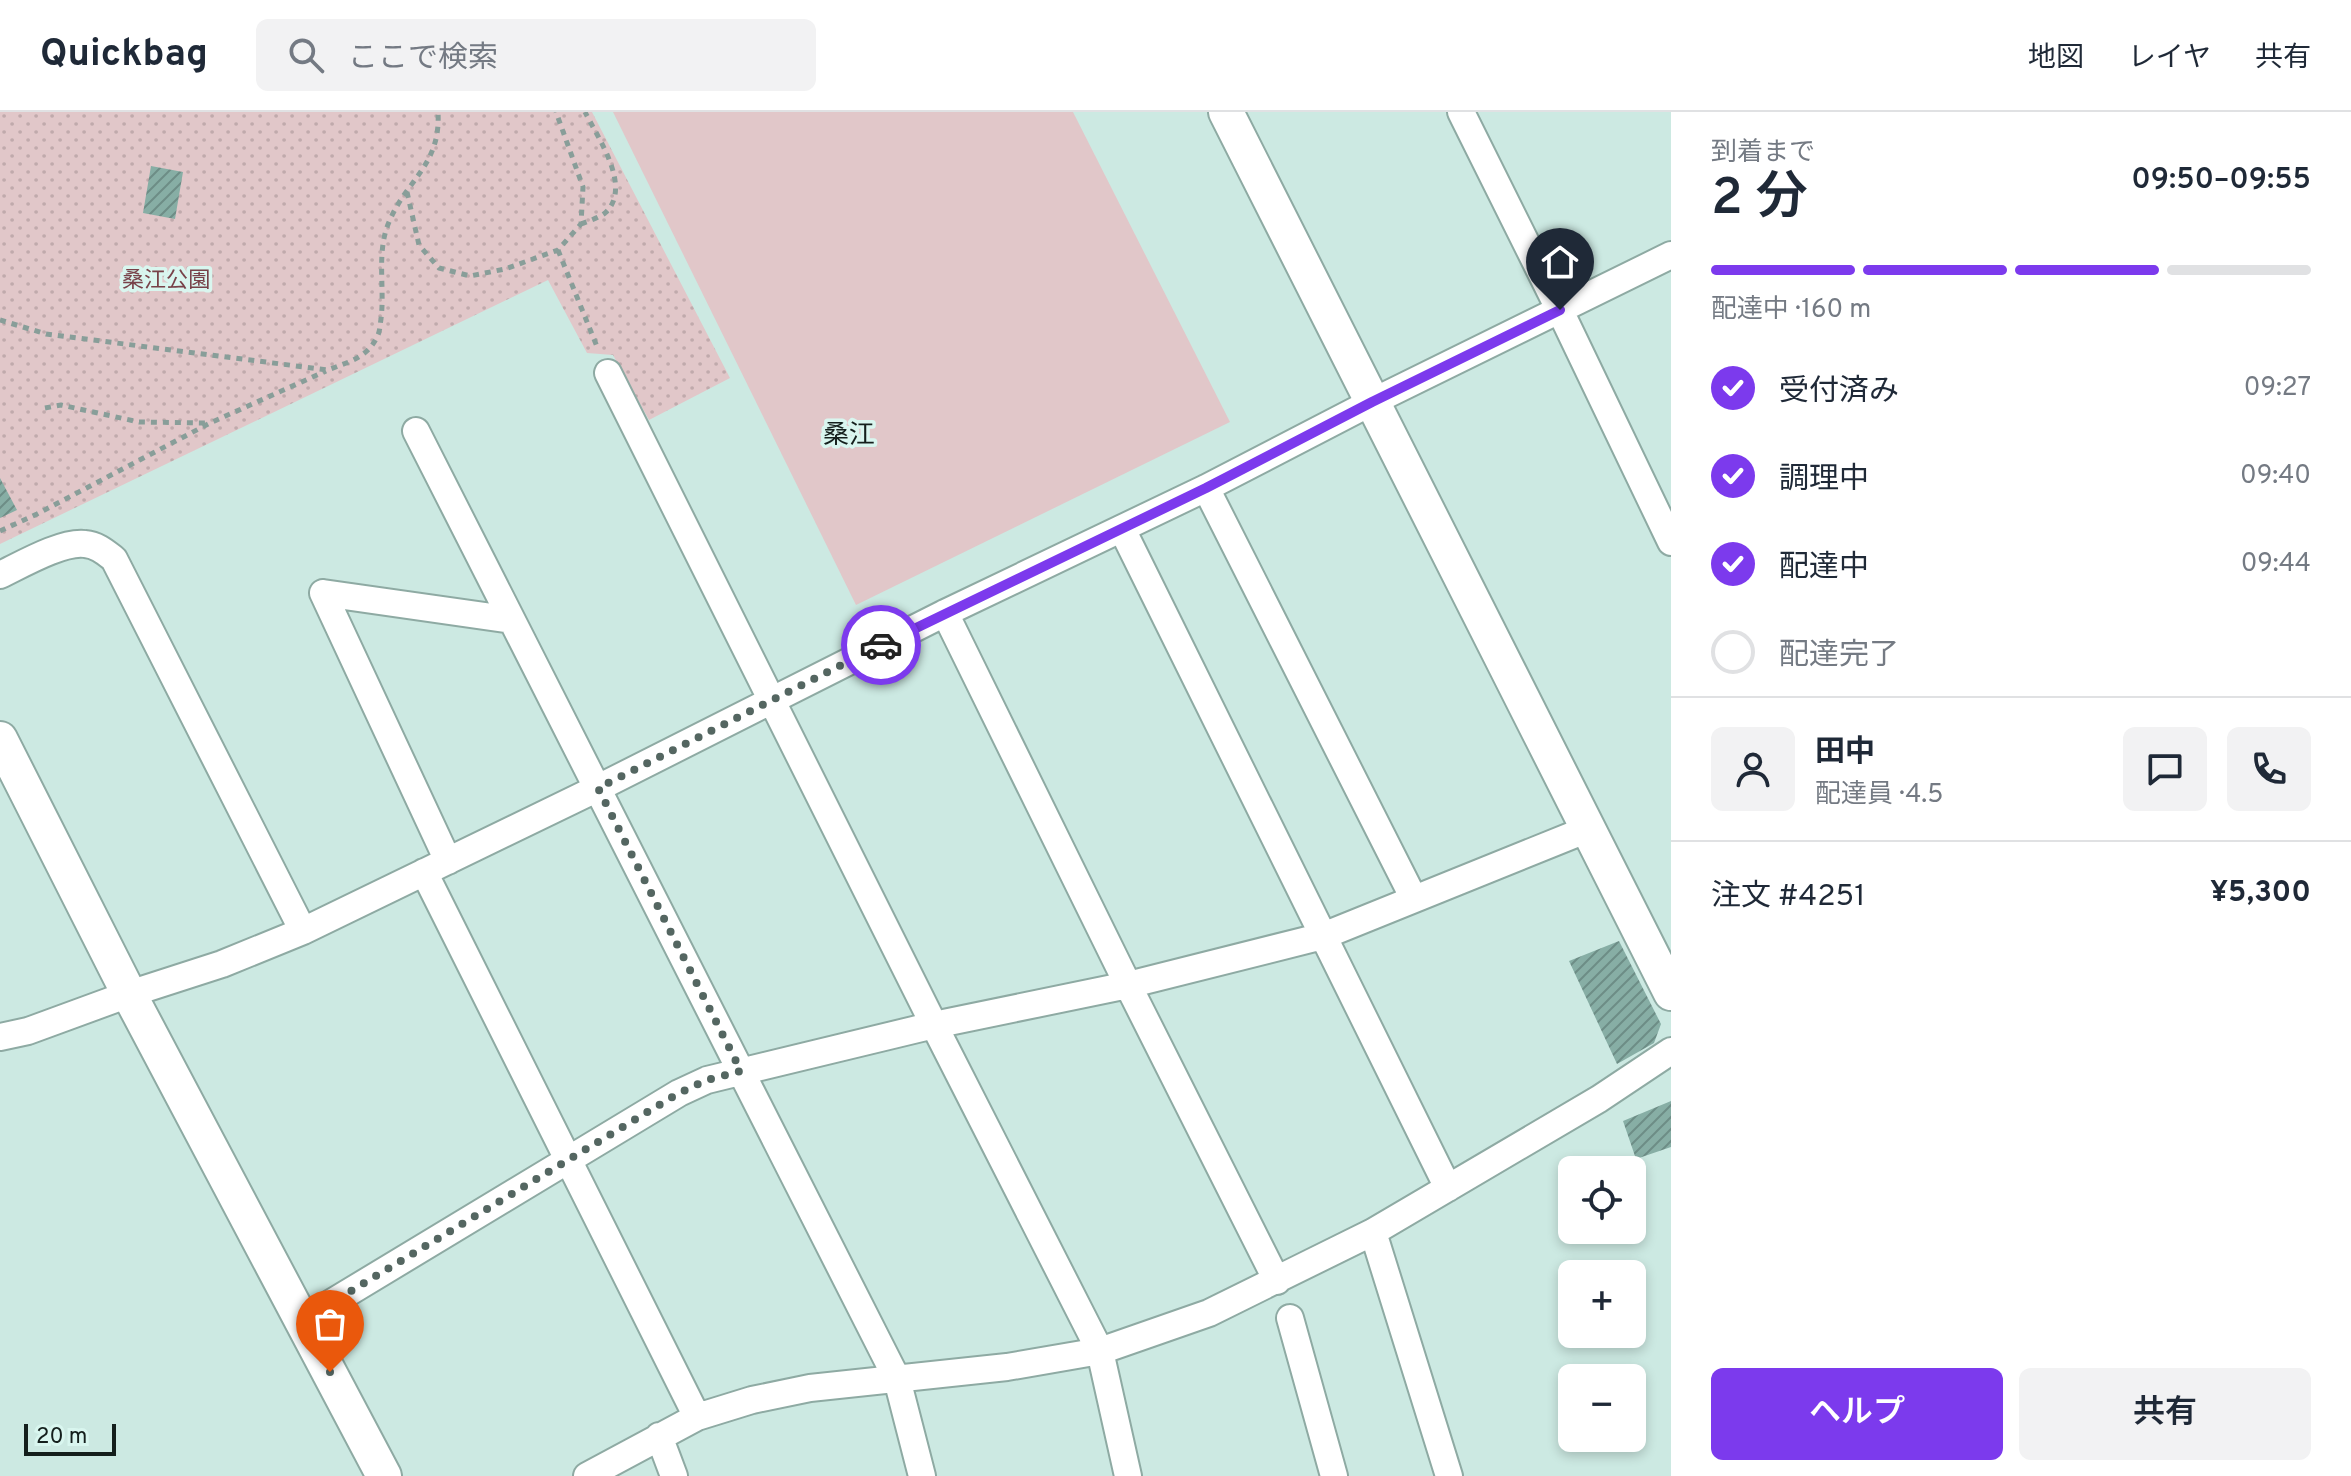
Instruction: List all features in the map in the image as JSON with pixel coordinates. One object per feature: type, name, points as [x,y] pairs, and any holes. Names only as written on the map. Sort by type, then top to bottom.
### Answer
[{"type":"street","points":[[1226,112],[1671,993]]},
{"type":"street","points":[[1461,112],[1671,542]]},
{"type":"street","points":[[0,1037],[28,1031],[222,964],[303,931],[598,788],[945,613],[1206,488],[1372,402],[1671,255]]},
{"type":"street","points":[[608,373],[1100,1351],[1128,1476]]},
{"type":"street","points":[[416,431],[897,1379],[922,1476]]},
{"type":"street","points":[[1206,488],[1414,899]]},
{"type":"street","points":[[1122,529],[1448,1188]]},
{"type":"street","points":[[0,575],[65,546],[84,543],[100,548],[114,559],[303,931]]},
{"type":"street","points":[[448,861],[323,593],[512,620]]},
{"type":"street","points":[[945,613],[1277,1281]]},
{"type":"street","points":[[0,739],[129,994],[384,1476]]},
{"type":"street","points":[[303,1320],[679,1093],[707,1080],[934,1025],[1128,985],[1323,936],[1588,829]]},
{"type":"street","points":[[424,872],[697,1417]]},
{"type":"street","points":[[587,1476],[697,1417],[752,1400],[810,1388],[1007,1367],[1100,1351],[1209,1313],[1373,1232],[1599,1099],[1671,1051]]},
{"type":"street","points":[[1373,1232],[1449,1476]]},
{"type":"street","points":[[1290,1318],[1334,1476]]},
{"type":"street","points":[[659,1436],[674,1476]]},
{"type":"path","points":[[0,531],[210,423],[366,354],[379,335],[383,299],[381,250],[389,222],[426,166],[439,132],[438,112]]},
{"type":"path","points":[[556,112],[583,187],[581,224]]},
{"type":"path","points":[[407,192],[419,245],[439,268],[470,276],[505,269],[558,250],[581,224],[604,214],[614,199],[616,174],[585,112]]},
{"type":"path","points":[[558,250],[608,373]]},
{"type":"path","points":[[0,320],[46,334],[328,370]]},
{"type":"path","points":[[45,408],[61,405],[139,422],[210,423]]},
{"type":"green space","name":"桑江公園","points":[[0,112],[592,112],[730,378],[649,420],[613,355],[587,353],[548,280],[0,544]]},
{"type":"green space","points":[[613,112],[1073,112],[1230,422],[856,605]]},
{"type":"building","points":[[151,166],[183,172],[175,219],[143,213]]},
{"type":"building","points":[[0,478],[17,510],[0,518]]},
{"type":"building","points":[[1619,941],[1661,1024],[1654,1043],[1617,1064],[1569,961]]},
{"type":"building","points":[[1671,1101],[1671,1147],[1635,1156],[1623,1121]]},
{"type":"way so far","points":[[330,1372],[303,1320],[679,1093],[707,1080],[741,1071],[598,788],[881,645]]},
{"type":"district","name":"桑江","points":[[849,434]]},
{"type":"route","points":[[881,645],[1206,488],[1560,310]]}]
